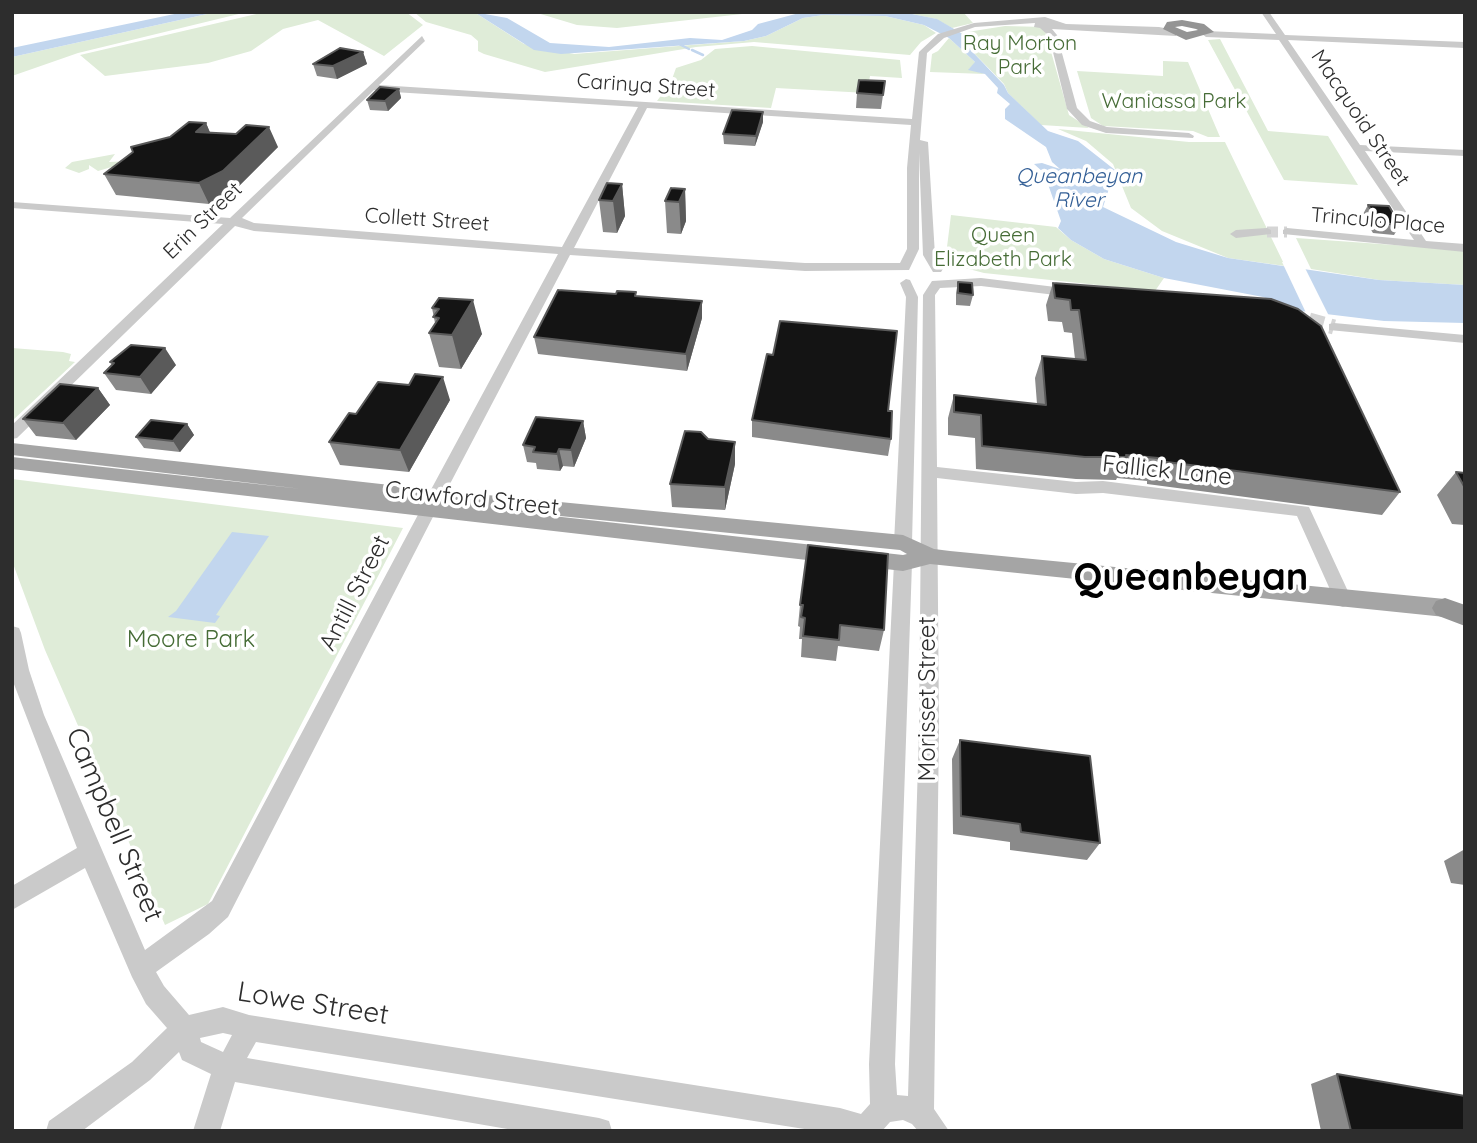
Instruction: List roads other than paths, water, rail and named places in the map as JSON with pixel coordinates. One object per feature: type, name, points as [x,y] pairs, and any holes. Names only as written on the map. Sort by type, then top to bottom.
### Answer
[{"type":"highway","points":[[1173,24],[1193,37],[1202,29],[1186,12]]},
{"type":"main road","name":"Crawford Street","points":[[12,449],[432,504]]},
{"type":"main road","name":"Crawford Street","points":[[12,463],[1458,610]]},
{"type":"street","points":[[987,12],[1004,23],[1159,30],[1173,24]]},
{"type":"street","points":[[1041,23],[1050,12],[1058,26],[1072,109],[1086,123],[1105,130],[1189,136]]},
{"type":"street","name":"Macquoid Street","points":[[1265,12],[1423,245]]},
{"type":"street","points":[[974,14],[982,23]]},
{"type":"street","name":"Morisset Street","points":[[928,1122],[929,295],[937,277],[929,255],[924,157],[918,122],[923,52],[941,36],[982,23],[1004,23]]},
{"type":"street","name":"Morisset Street","points":[[964,28],[1004,23]]},
{"type":"street","points":[[1041,23],[1058,26]]},
{"type":"street","points":[[1202,29],[1465,45]]},
{"type":"street","name":"Erin Street","points":[[12,434],[422,39]]},
{"type":"street","name":"Carinya Street","points":[[372,88],[918,122]]},
{"type":"street","name":"Antill Street","points":[[141,968],[201,926],[220,909],[644,105]]},
{"type":"street","name":"Morisset Street","points":[[872,1123],[882,1064],[912,297],[904,274],[913,250],[911,184],[914,130],[918,122]]},
{"type":"street","points":[[1358,148],[1465,153]]},
{"type":"street","points":[[912,168],[924,157]]},
{"type":"street","points":[[911,184],[927,197]]},
{"type":"street","name":"Collett Street","points":[[12,205],[232,222],[254,227],[904,274]]},
{"type":"street","points":[[1236,234],[1267,232]]},
{"type":"street","name":"Trinculo Place","points":[[1287,232],[1465,248]]},
{"type":"street","points":[[937,277],[922,287],[904,274],[923,264],[937,277],[1085,294]]},
{"type":"street","points":[[1334,327],[1465,339]]},
{"type":"street","name":"Fallick Lane","points":[[929,472],[1076,488],[1103,487],[1303,511],[1343,600]]},
{"type":"street","name":"Campbell Street","points":[[12,633],[15,672],[90,853],[155,995],[184,1029]]},
{"type":"street","points":[[12,900],[90,853]]},
{"type":"street","name":"Lowe Street","points":[[184,1029],[223,1020],[248,1028],[813,1116],[872,1123],[903,1107],[928,1122]]},
{"type":"street","points":[[206,1131],[227,1068],[248,1028]]},
{"type":"street","points":[[59,1131],[141,1071],[184,1029],[191,1051],[227,1068],[599,1131]]},
{"type":"water","points":[[184,12],[216,12],[12,57],[12,48]]},
{"type":"water","name":"Queanbeyan River","points":[[474,12],[507,18],[550,43],[609,47],[690,38],[722,40],[752,30],[758,24],[803,12],[902,12],[937,19],[961,33],[967,46],[1004,85],[1008,93],[1048,131],[1078,141],[1115,170],[1103,207],[1176,242],[1228,258],[1379,280],[1465,285],[1465,323],[1384,321],[1301,311],[1263,297],[1164,278],[1104,259],[1071,240],[1058,228],[1061,221],[1044,173],[1034,164],[1042,163],[1060,169],[1052,162],[1046,147],[1005,119],[1005,109],[1010,104],[997,93],[998,88],[985,74],[968,70],[975,62],[949,38],[924,25],[885,16],[823,15],[803,18],[766,36],[744,41],[561,54],[534,50]]},
{"type":"water","points":[[232,532],[269,536],[216,615],[220,616],[215,623],[168,617],[176,611]]},
{"type":"waterway","points":[[677,43],[689,49]]},
{"type":"waterway","points":[[692,50],[703,55]]},
{"type":"tunnel","points":[[1267,232],[1287,232]]},
{"type":"tunnel","points":[[1309,320],[1334,327]]},
{"type":"district","name":"Queanbeyan","points":[[1191,579]]},
{"type":"park label","name":"Ray Morton Park","points":[[1020,56]]},
{"type":"park label","name":"Waniassa Park","points":[[1174,102]]},
{"type":"park label","name":"Queen Elizabeth Park","points":[[1003,248]]},
{"type":"park label","name":"Moore Park","points":[[191,640]]}]
